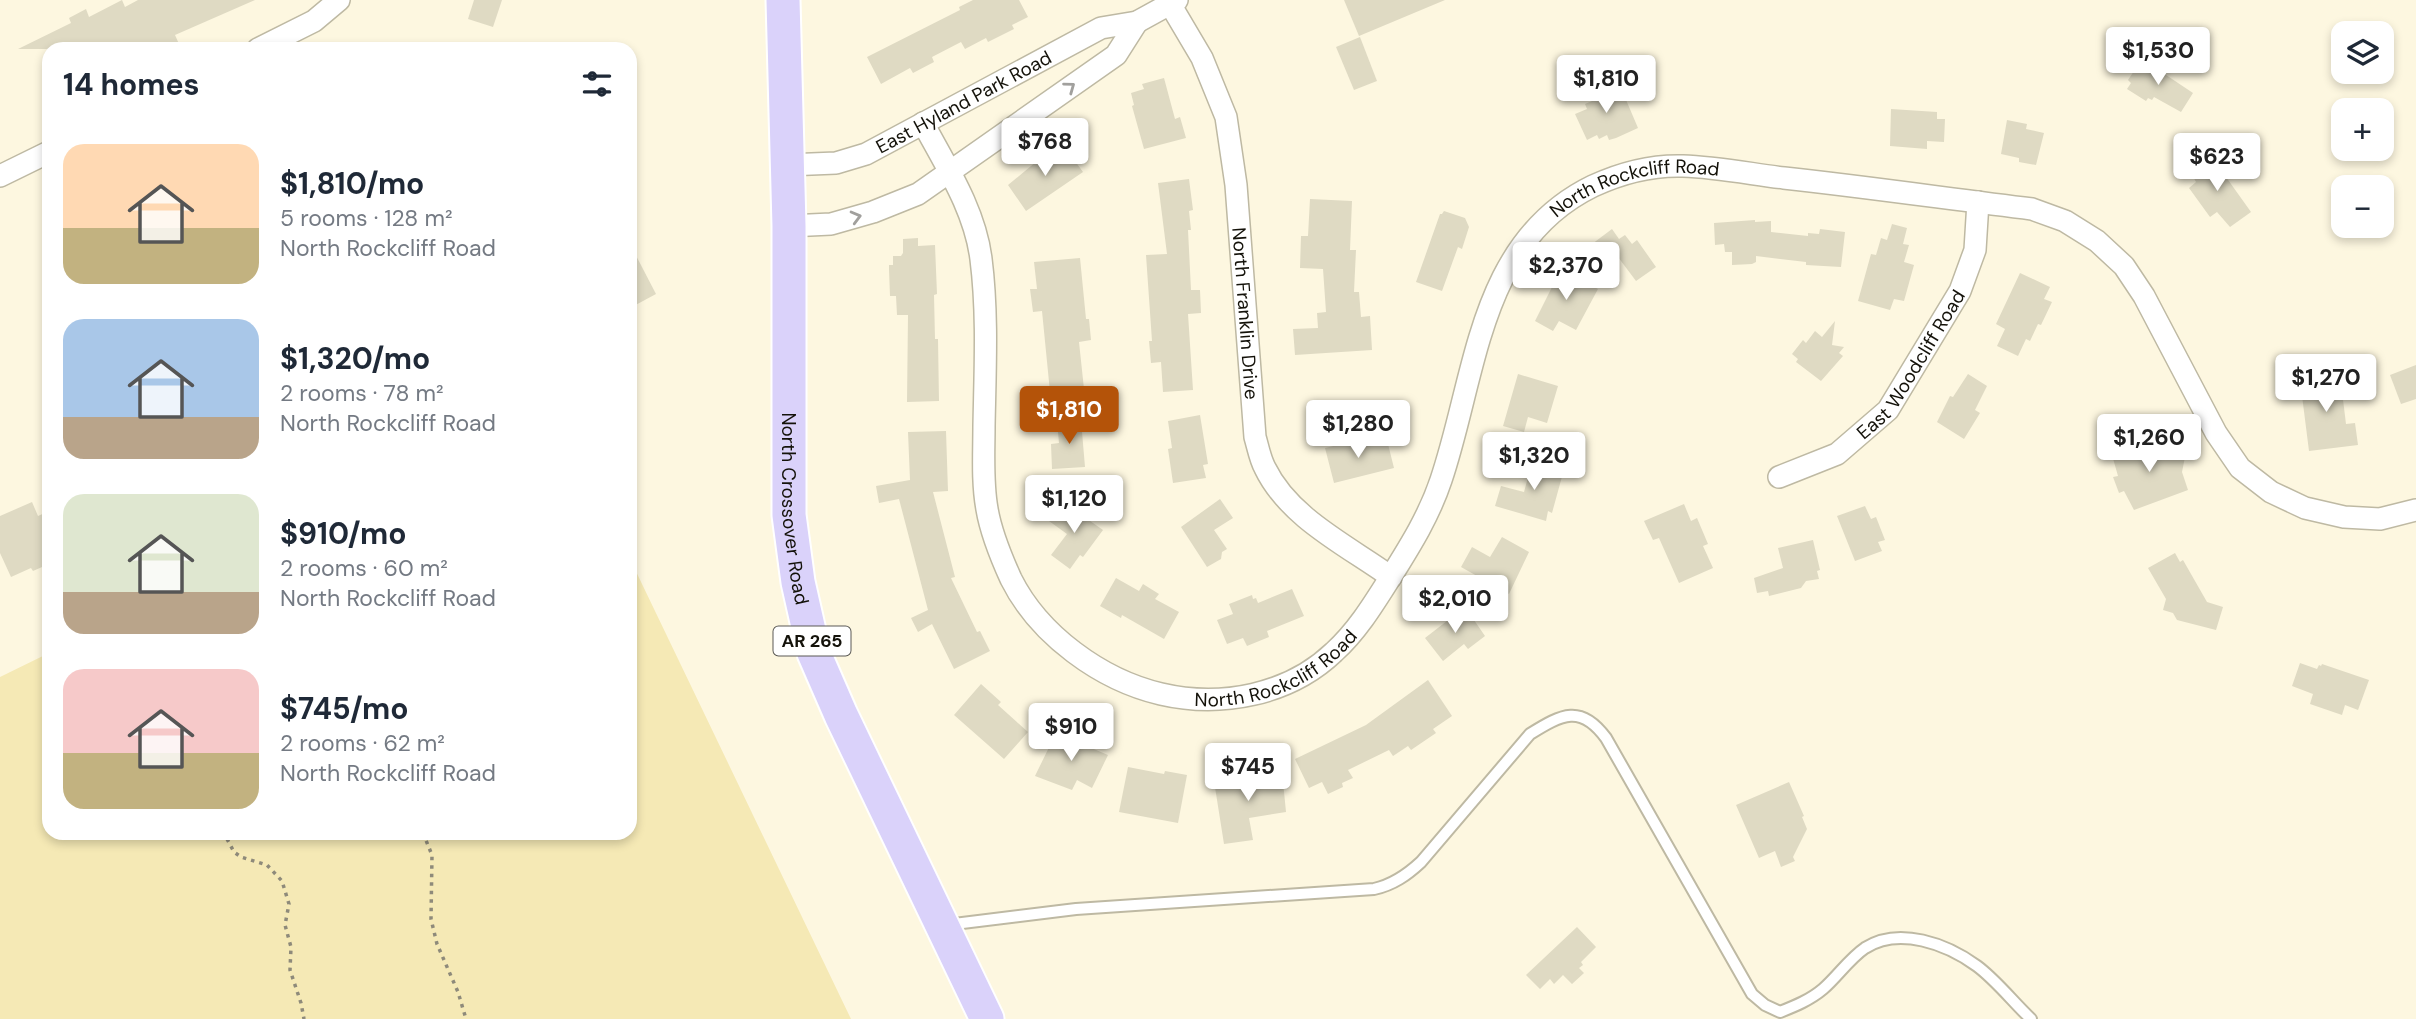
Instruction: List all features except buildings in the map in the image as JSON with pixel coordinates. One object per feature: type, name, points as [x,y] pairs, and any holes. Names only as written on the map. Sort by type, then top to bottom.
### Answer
[{"type":"main road","name":"North Crossover Road","points":[[783,0],[789,226],[789,515],[798,582],[814,653],[841,715],[988,1019]]},
{"type":"street","points":[[272,42],[314,21],[340,0]]},
{"type":"street","name":"East Hyland Park Road","points":[[787,165],[836,163],[866,154],[1101,28],[1137,22],[1173,2]]},
{"type":"street","name":"North Franklin Drive","points":[[1173,2],[1202,58],[1226,117],[1236,185],[1255,437],[1264,467],[1281,494],[1305,517],[1391,577]]},
{"type":"street","name":"East Hyland Park Road","points":[[789,226],[831,223],[873,212],[918,194],[1116,55],[1137,22]]},
{"type":"street","name":"North Rockcliff Road","points":[[923,123],[971,215],[981,258],[985,349],[984,478],[987,510],[997,545],[1013,583],[1031,610],[1068,647],[1105,673],[1129,685],[1162,694],[1216,701],[1275,689],[1305,674],[1333,654],[1365,618],[1422,528],[1441,480],[1489,309],[1503,272],[1527,236],[1555,211],[1591,187],[1638,169],[1682,166],[1978,202],[2032,209],[2065,221],[2097,241],[2124,267],[2144,296],[2216,433],[2240,468],[2271,492],[2305,508],[2344,517],[2380,519],[2416,510]]},
{"type":"street","points":[[0,176],[42,155]]},
{"type":"street","name":"East Woodcliff Road","points":[[1779,477],[1838,454],[1888,410],[1960,290],[1975,250],[1978,202]]},
{"type":"lane","points":[[943,925],[1076,909],[1387,886],[1421,862],[1530,734],[1551,721],[1568,715],[1583,716],[1596,725],[1606,738],[1752,994],[1765,1005],[1780,1012],[1801,1004],[1821,991],[1864,948],[1880,941],[1902,937],[1954,951],[1978,967],[2031,1019]]},
{"type":"path","points":[[228,840],[234,852],[267,865],[282,881],[289,904],[285,925],[291,947],[290,970],[302,1003],[304,1019]]},
{"type":"path","points":[[426,840],[432,855],[431,919],[437,944],[458,992],[466,1019]]},
{"type":"shaded area","points":[[637,574],[851,1019],[0,1019],[0,677],[42,656],[42,840],[637,840]]}]
